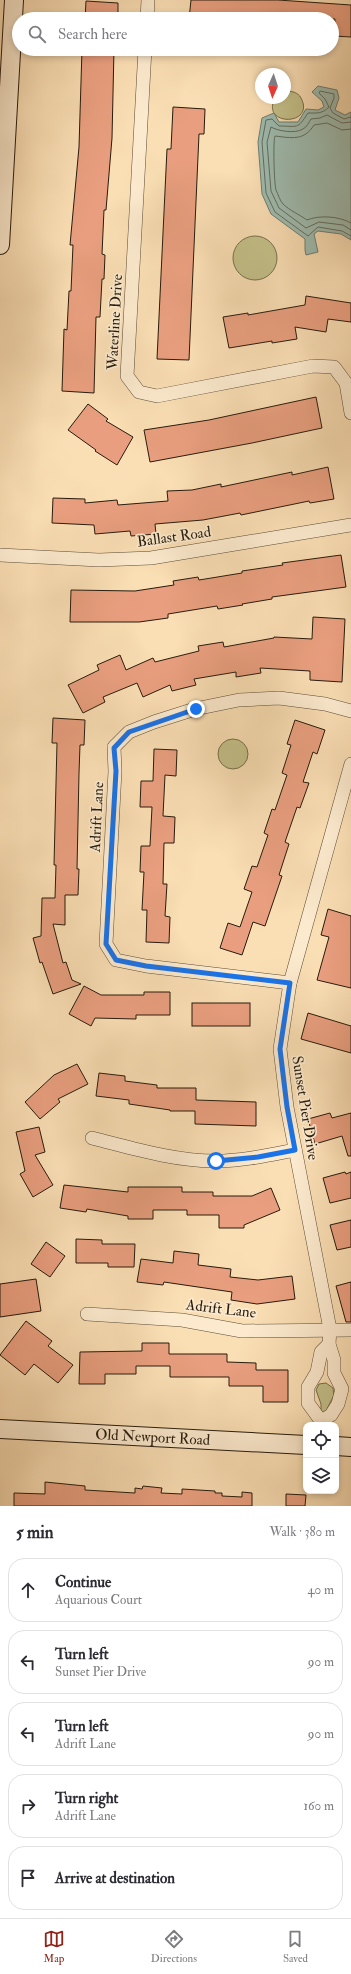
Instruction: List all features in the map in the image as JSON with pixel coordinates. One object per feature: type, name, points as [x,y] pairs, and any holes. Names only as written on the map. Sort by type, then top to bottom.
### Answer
[{"type":"street","points":[[13,12],[14,0]]},
{"type":"street","points":[[147,12],[148,0]]},
{"type":"street","points":[[0,245],[12,35]]},
{"type":"street","name":"Waterline Drive","points":[[145,56],[127,376],[139,392],[157,396],[313,366],[334,367],[346,382],[351,413]]},
{"type":"street","name":"Ballast Road","points":[[0,555],[99,560],[152,558],[351,525]]},
{"type":"street","name":"Adrift Lane","points":[[290,983],[146,966],[116,960],[106,944],[116,771],[114,748],[129,732],[154,722],[196,709],[239,700],[279,698],[325,704],[351,711]]},
{"type":"street","name":"Sunset Pier Drive","points":[[329,1344],[330,1329],[287,1107],[280,1049],[290,983],[351,764]]},
{"type":"street","points":[[92,1138],[171,1157],[216,1161],[258,1157],[295,1150]]},
{"type":"street","name":"Adrift Lane","points":[[87,1314],[182,1320],[242,1331],[351,1330]]},
{"type":"street","points":[[319,1422],[308,1403],[308,1387],[317,1372],[321,1352],[329,1344],[334,1360],[334,1373],[342,1388],[338,1404],[332,1415],[322,1422]]},
{"type":"street","points":[[317,1372],[334,1373]]},
{"type":"street","name":"Old Newport Road","points":[[0,1430],[303,1445]]},
{"type":"street","points":[[339,1446],[351,1447]]},
{"type":"shaded area","points":[[291,92],[300,96],[304,107],[301,114],[295,118],[288,119],[281,118],[275,114],[272,107],[273,104],[291,104]]},
{"type":"shaded area","points":[[251,236],[259,236],[264,237],[271,242],[276,249],[276,267],[271,274],[264,279],[251,280],[243,277],[236,270],[233,262],[233,254],[236,246],[243,239]]},
{"type":"shaded area","points":[[233,739],[244,743],[248,754],[244,765],[233,769],[222,765],[218,754],[222,743]]},
{"type":"shaded area","points":[[326,1383],[333,1388],[334,1395],[325,1413],[321,1412],[321,1404],[316,1390],[319,1384]]},
{"type":"water","points":[[318,86],[337,90],[339,98],[335,110],[345,115],[351,112],[351,240],[341,234],[318,231],[314,234],[318,252],[306,255],[305,239],[271,214],[262,194],[258,142],[262,118],[274,113],[279,122],[298,122],[306,109],[318,110],[324,107],[322,101],[312,92]]},
{"type":"building","points":[[191,0],[278,0],[351,5],[351,37],[339,36],[339,12],[190,12]]},
{"type":"building","points":[[86,1],[118,3],[118,12],[85,12]]},
{"type":"building","points":[[82,56],[114,56],[112,138],[106,210],[104,210],[102,254],[105,255],[104,279],[102,279],[100,317],[96,317],[94,393],[62,391],[64,329],[67,330],[69,291],[71,291],[73,245],[70,245],[79,147]]},
{"type":"building","points":[[173,107],[205,109],[204,134],[199,134],[189,360],[157,359],[167,149],[171,149]]},
{"type":"building","points":[[306,296],[351,303],[351,322],[328,319],[326,332],[295,327],[297,339],[272,343],[272,341],[229,348],[223,317],[248,313],[248,315],[305,305]]},
{"type":"building","points":[[316,397],[322,428],[150,462],[144,430],[209,420]]},
{"type":"building","points":[[88,404],[108,419],[106,421],[133,437],[117,465],[95,451],[96,450],[68,430]]},
{"type":"building","points":[[328,467],[334,499],[310,503],[309,501],[241,515],[240,513],[203,520],[155,524],[156,534],[131,536],[130,531],[95,534],[94,525],[52,523],[53,498],[85,499],[85,503],[117,500],[118,505],[168,501],[167,491],[192,490],[221,484],[221,487],[292,472],[292,475]]},
{"type":"building","points":[[341,555],[346,587],[272,597],[272,599],[218,609],[217,606],[168,614],[168,618],[139,622],[70,622],[71,590],[135,591],[174,585],[173,581],[198,577],[199,580],[242,573],[242,571],[283,565],[282,563]]},
{"type":"building","points":[[313,617],[345,619],[342,682],[310,680],[310,671],[260,668],[261,673],[236,677],[236,672],[194,679],[196,685],[172,691],[170,685],[143,697],[137,683],[103,697],[105,702],[83,713],[68,685],[99,670],[97,665],[120,655],[126,670],[153,658],[155,662],[199,651],[198,646],[223,642],[224,647],[274,637],[312,639]]},
{"type":"building","points":[[53,718],[85,720],[84,745],[80,745],[77,869],[79,869],[78,895],[65,895],[65,925],[53,924],[63,963],[66,962],[72,980],[81,984],[53,994],[42,962],[40,963],[33,938],[41,936],[42,898],[55,898],[56,865],[54,865],[57,743],[52,743]]},
{"type":"building","points":[[295,720],[325,730],[317,754],[313,752],[303,782],[309,783],[300,808],[297,807],[285,842],[289,844],[279,875],[282,876],[265,926],[253,922],[242,955],[220,948],[228,923],[240,927],[252,892],[244,889],[252,866],[257,867],[268,835],[264,833],[272,809],[275,810],[287,775],[282,773],[291,745],[287,744]]},
{"type":"building","points":[[154,749],[177,750],[176,776],[165,775],[163,816],[175,817],[174,843],[164,843],[163,884],[167,884],[165,916],[170,917],[169,943],[146,942],[147,910],[142,910],[144,872],[140,872],[141,846],[150,846],[152,807],[140,807],[141,781],[153,781]]},
{"type":"building","points":[[328,909],[351,916],[351,988],[317,980],[329,937],[321,935]]},
{"type":"building","points":[[84,986],[101,995],[144,995],[144,992],[170,992],[170,1015],[136,1015],[136,1019],[95,1018],[91,1026],[69,1014]]},
{"type":"building","points":[[192,1003],[250,1003],[250,1026],[192,1026]]},
{"type":"building","points":[[308,1013],[351,1026],[351,1053],[301,1039]]},
{"type":"building","points":[[77,1064],[88,1084],[58,1099],[60,1102],[40,1119],[25,1102],[54,1075]]},
{"type":"building","points":[[99,1073],[125,1076],[125,1081],[157,1085],[157,1088],[196,1088],[196,1100],[256,1102],[256,1126],[195,1124],[195,1111],[170,1111],[129,1104],[129,1100],[96,1096]]},
{"type":"building","points":[[330,1113],[332,1118],[351,1113],[351,1156],[348,1156],[342,1136],[315,1144],[308,1119]]},
{"type":"building","points":[[39,1127],[45,1152],[35,1155],[53,1185],[33,1197],[20,1174],[25,1171],[16,1132]]},
{"type":"building","points":[[345,1172],[346,1174],[351,1172],[351,1198],[330,1203],[323,1178]]},
{"type":"building","points":[[64,1185],[128,1192],[128,1187],[182,1187],[182,1192],[213,1192],[213,1196],[252,1196],[271,1188],[280,1210],[244,1225],[244,1228],[219,1228],[219,1215],[187,1215],[187,1210],[153,1210],[153,1219],[128,1219],[128,1216],[87,1209],[86,1212],[60,1208]]},
{"type":"building","points":[[351,1220],[351,1247],[337,1250],[330,1225]]},
{"type":"building","points":[[76,1239],[102,1240],[102,1244],[135,1244],[134,1267],[108,1267],[108,1263],[76,1263]]},
{"type":"building","points":[[46,1242],[65,1256],[50,1277],[31,1264]]},
{"type":"building","points":[[174,1251],[199,1254],[198,1265],[231,1269],[230,1277],[258,1280],[292,1276],[295,1299],[257,1304],[231,1300],[232,1292],[164,1282],[163,1285],[137,1282],[141,1259],[173,1263]]},
{"type":"building","points":[[36,1279],[41,1311],[0,1317],[0,1284]]},
{"type":"building","points":[[351,1282],[351,1322],[346,1322],[336,1286]]},
{"type":"building","points":[[26,1321],[52,1341],[48,1346],[73,1365],[58,1383],[34,1364],[25,1375],[0,1355]]},
{"type":"building","points":[[142,1343],[169,1343],[169,1354],[227,1354],[227,1362],[256,1363],[256,1370],[288,1370],[288,1402],[263,1402],[263,1386],[229,1386],[229,1377],[170,1377],[170,1366],[136,1366],[136,1374],[105,1374],[105,1384],[79,1384],[80,1352],[142,1351]]},
{"type":"building","points":[[45,1482],[85,1486],[85,1490],[135,1493],[135,1488],[142,1489],[143,1486],[162,1488],[161,1493],[182,1494],[182,1489],[215,1491],[215,1493],[222,1493],[222,1496],[242,1497],[242,1492],[252,1493],[252,1506],[14,1506],[14,1493],[45,1494]]},
{"type":"building","points":[[286,1494],[306,1495],[305,1506],[286,1506]]},
{"type":"route","points":[[196,709],[154,722],[129,732],[114,748],[116,771],[106,944],[116,960],[146,966],[290,983],[280,1049],[287,1107],[295,1150],[258,1157],[216,1161]]}]
